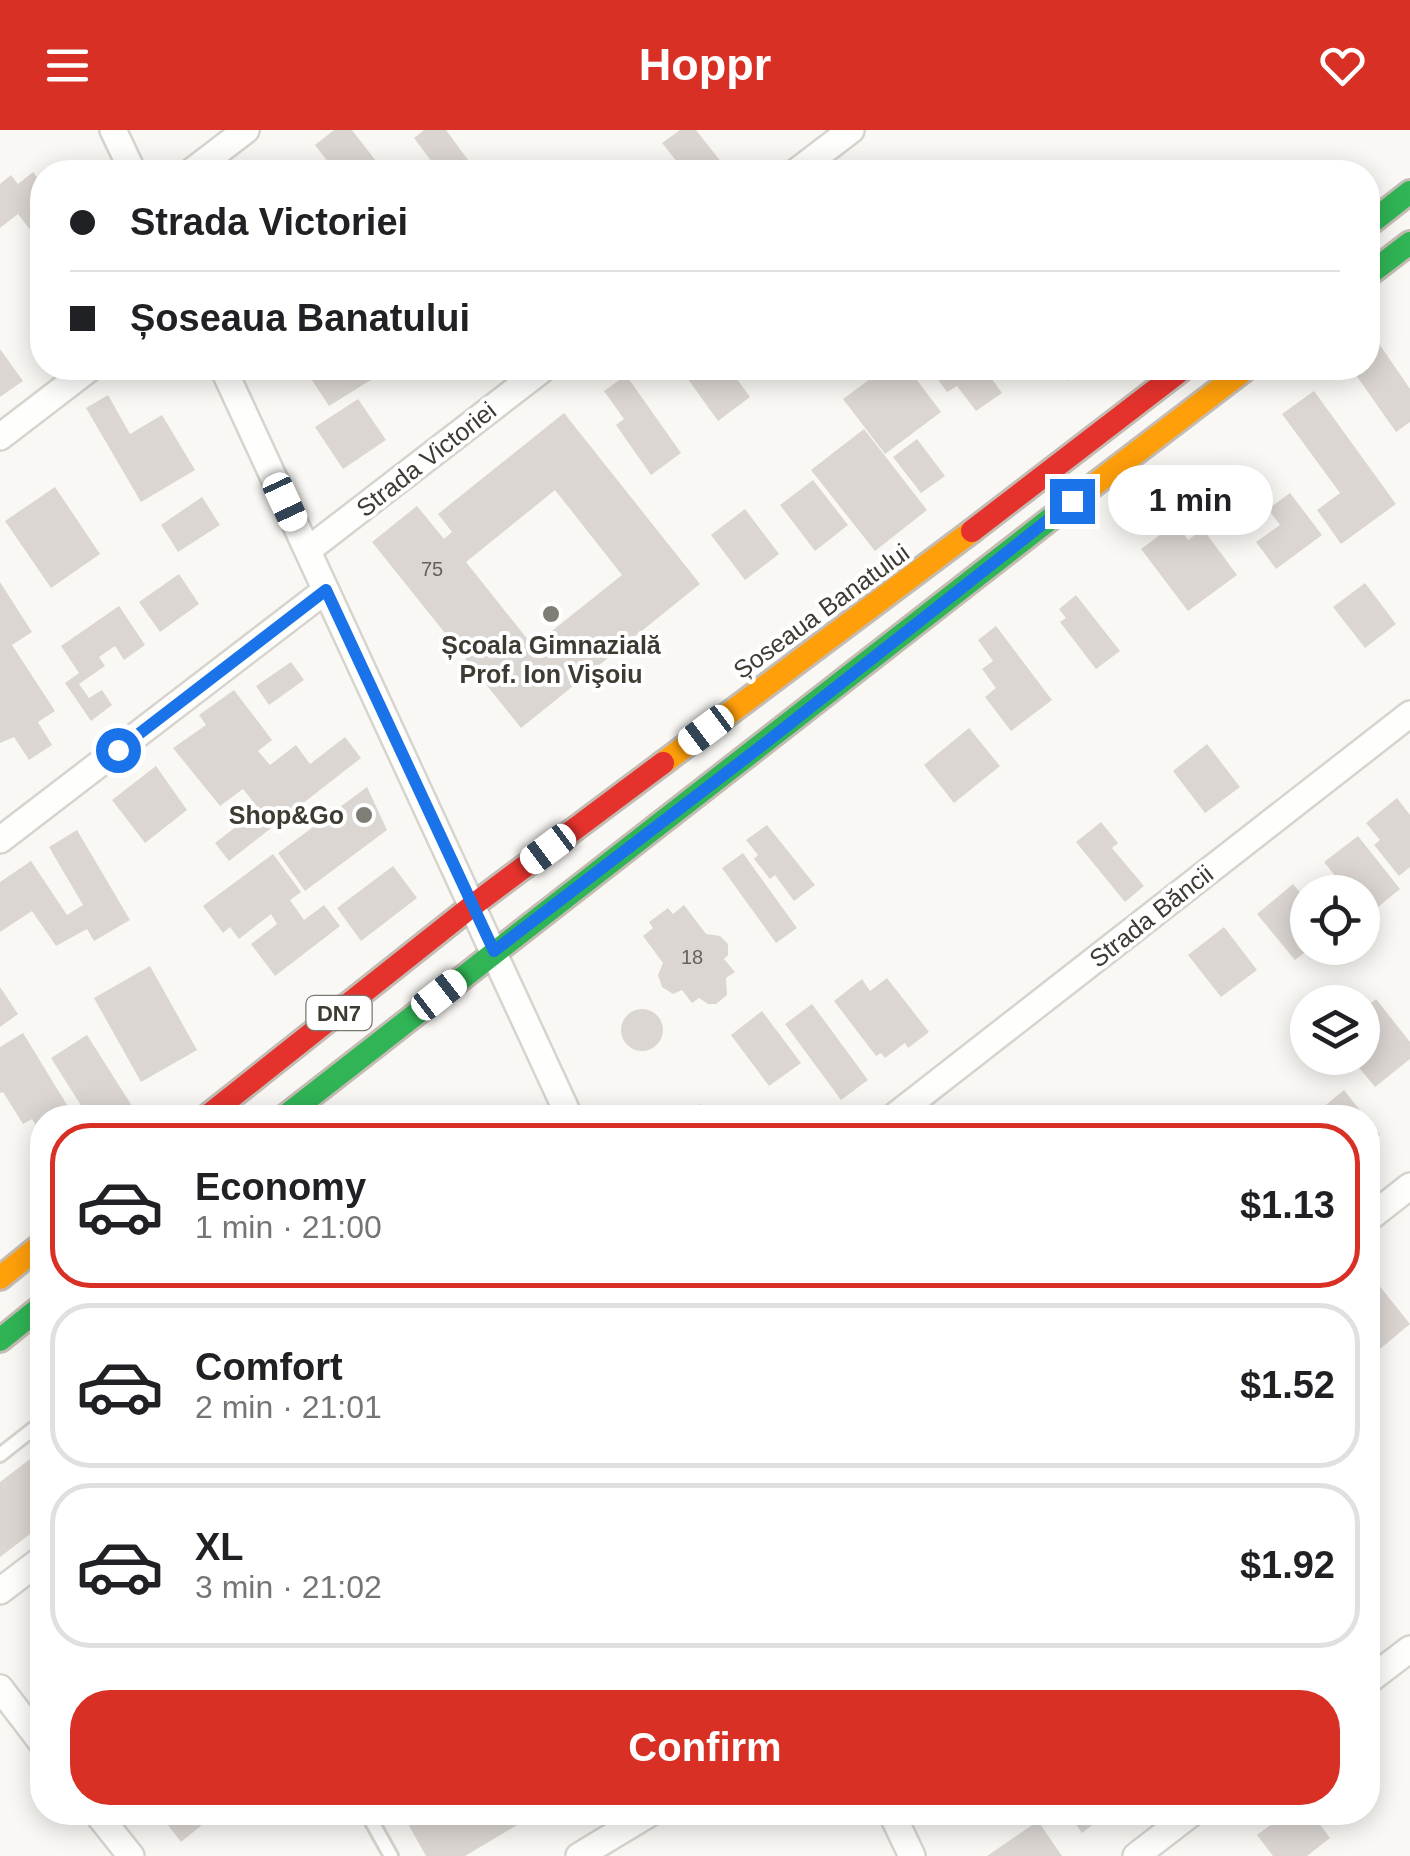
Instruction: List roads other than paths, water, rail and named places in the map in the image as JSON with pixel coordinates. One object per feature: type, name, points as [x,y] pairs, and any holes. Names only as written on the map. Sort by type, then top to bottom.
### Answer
[{"type":"main road","points":[[1380,216],[1410,192]]},
{"type":"main road","points":[[1380,267],[1410,243]]},
{"type":"main road","name":"Șoseaua Banatului","points":[[221,1105],[472,906],[904,584],[1168,380]]},
{"type":"main road","name":"DN7","points":[[299,1105],[1232,380]]},
{"type":"main road","points":[[0,1278],[30,1254]]},
{"type":"main road","points":[[0,1340],[30,1316]]},
{"type":"street","points":[[113,130],[127,160]]},
{"type":"street","points":[[207,160],[246,130]]},
{"type":"street","points":[[812,160],[851,130]]},
{"type":"street","points":[[0,438],[75,380]]},
{"type":"street","points":[[229,380],[564,1105]]},
{"type":"street","name":"Strada Victoriei","points":[[308,550],[528,380]]},
{"type":"street","points":[[0,840],[326,590]]},
{"type":"street","name":"Strada Băncii","points":[[909,1105],[1410,714]]},
{"type":"street","points":[[1380,1210],[1410,1186]]},
{"type":"street","points":[[0,1591],[30,1568]]},
{"type":"street","points":[[1380,1672],[1410,1649]]},
{"type":"street","points":[[0,1688],[30,1727]]},
{"type":"street","points":[[106,1825],[131,1856]]},
{"type":"street","points":[[578,1856],[613,1825]]},
{"type":"street","points":[[898,1825],[912,1856]]},
{"type":"street","points":[[1136,1856],[1176,1825]]},
{"type":"lane","points":[[0,1454],[30,1431]]},
{"type":"lane","points":[[374,1825],[391,1856]]},
{"type":"place","name":"Școala Gimnazială Prof. Ion Vişoiu","points":[[551,614]]},
{"type":"place","name":"Shop&Go","points":[[364,815]]}]
